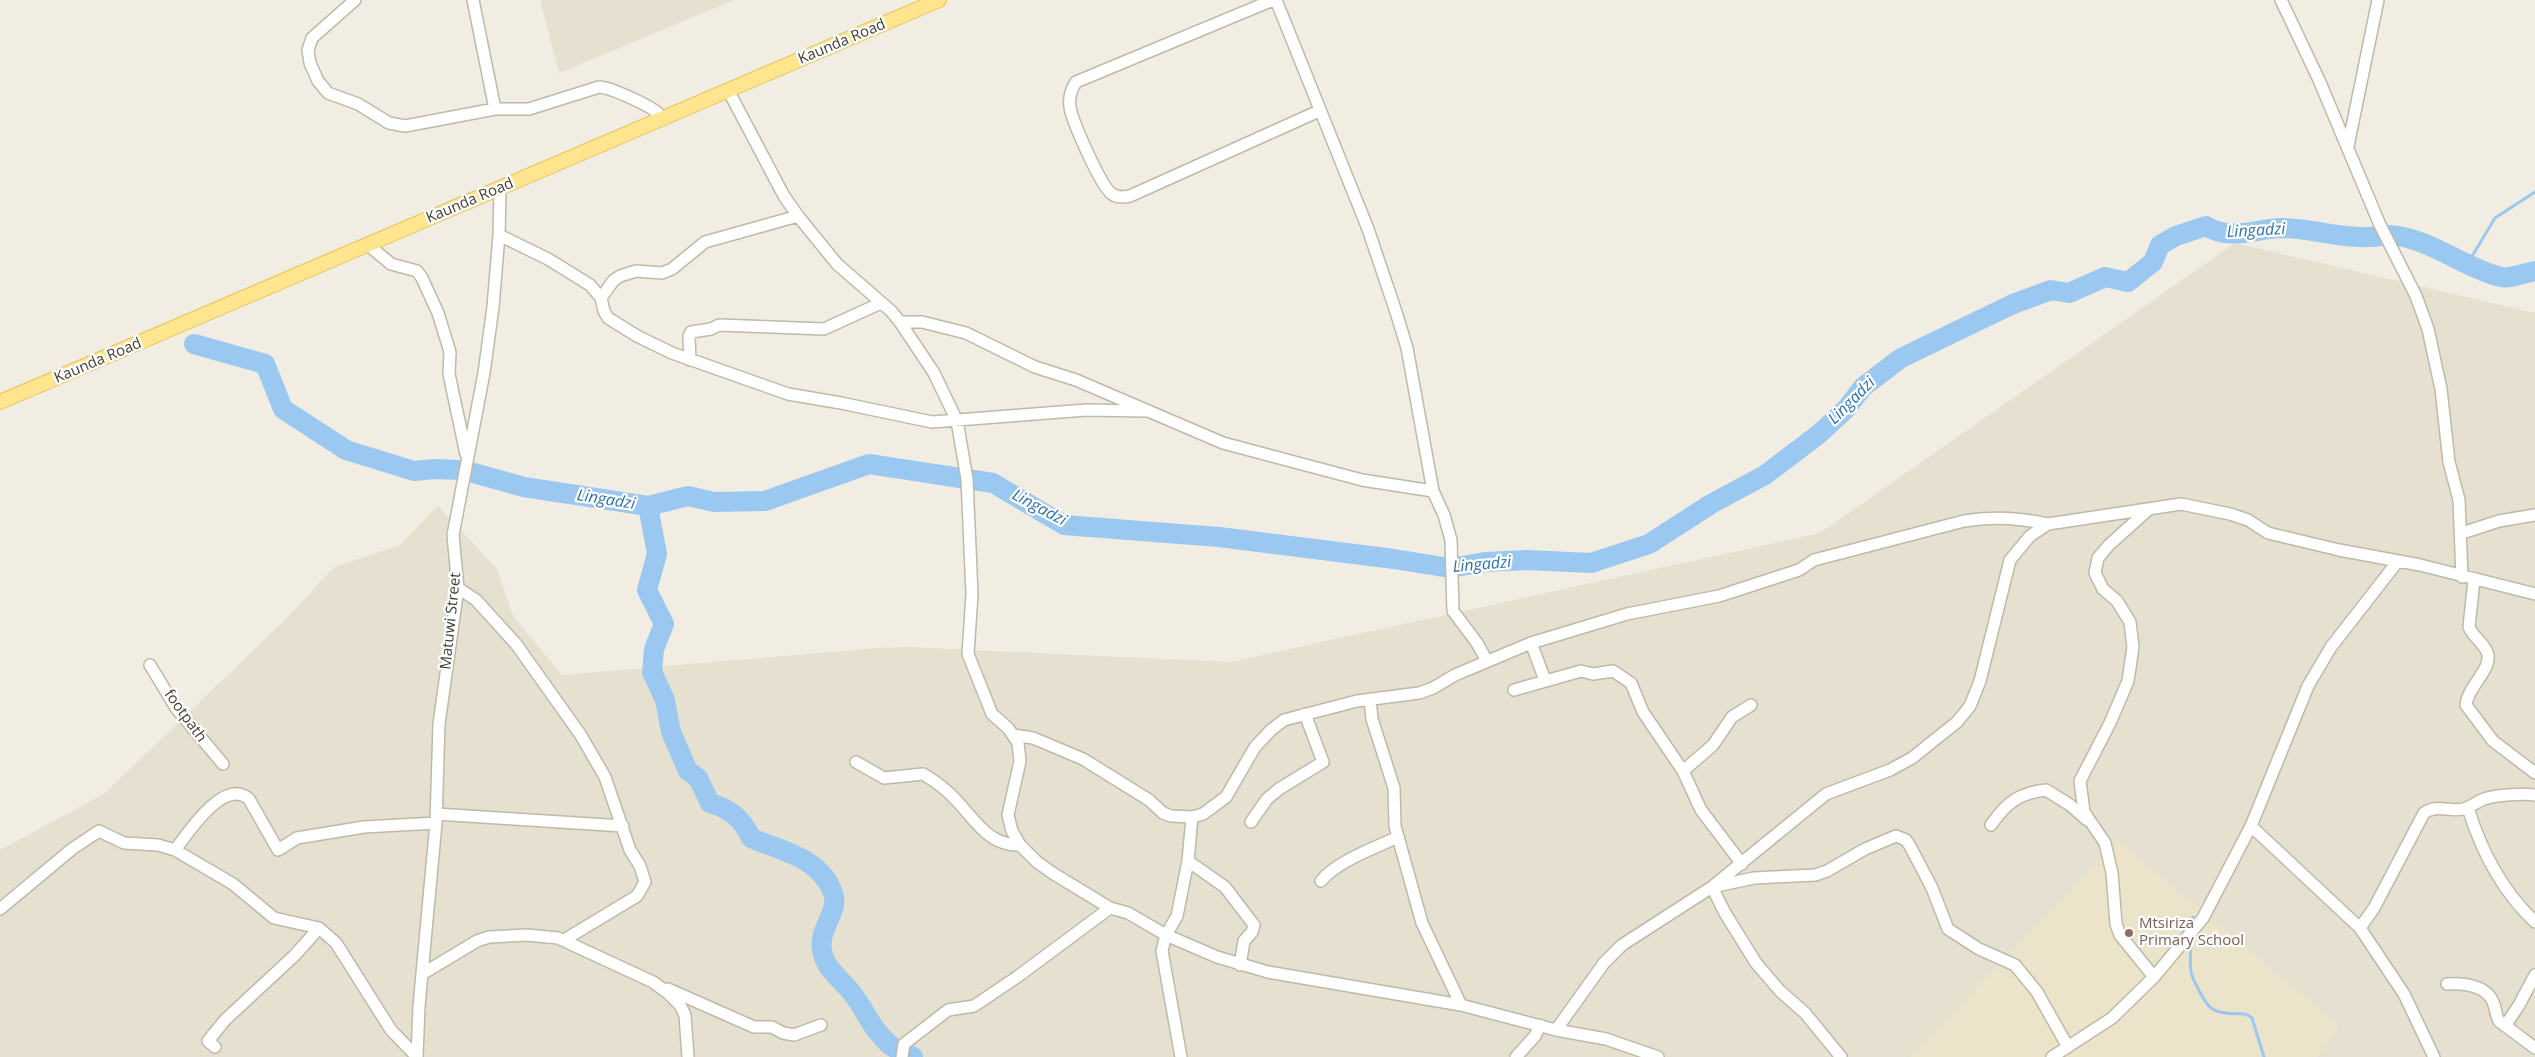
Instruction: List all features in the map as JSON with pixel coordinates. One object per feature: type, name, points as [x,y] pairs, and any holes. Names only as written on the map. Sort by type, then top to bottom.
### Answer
[{"type":"main road","name":"Kaunda Road","points":[[0,402],[939,0]]},
{"type":"street","points":[[356,0],[312,38],[308,50],[310,63],[318,81],[328,93],[358,104],[389,123],[406,126],[494,109],[529,109],[552,104],[593,88],[603,87],[651,106],[659,114],[659,120]]},
{"type":"street","points":[[472,0],[494,109]]},
{"type":"street","points":[[1319,110],[1130,196],[1120,197],[1112,194],[1105,188],[1070,111],[1071,90],[1076,82],[1274,0],[1368,229],[1407,348],[1433,490],[1444,515],[1451,540],[1452,611],[1477,642],[1487,661]]},
{"type":"street","points":[[2281,0],[2348,146],[2380,225],[2416,296],[2428,329],[2442,389],[2449,462],[2460,500],[2462,577]]},
{"type":"street","points":[[2348,146],[2378,0]]},
{"type":"street","points":[[728,90],[784,196],[837,264],[881,302],[900,322],[934,373],[957,421],[968,479],[972,594],[968,654],[989,709],[1018,743],[1020,761],[1008,815],[1012,831],[1020,845],[1037,862],[1054,874],[1110,908],[1135,916],[1166,935],[1240,965],[1268,972],[1461,1005],[1556,1030],[1606,1039],[1658,1057]]},
{"type":"street","name":"Matuwi Street","points":[[417,1057],[422,974],[436,818],[439,724],[458,588],[452,535],[466,455],[484,373],[493,307],[499,235],[500,189]]},
{"type":"street","points":[[601,298],[613,281],[620,276],[636,271],[662,273],[683,262],[704,242],[798,216]]},
{"type":"street","points":[[499,235],[548,258],[590,285],[601,298],[604,311],[615,323],[672,354],[788,394],[932,422],[1086,410],[1146,411]]},
{"type":"street","points":[[367,244],[391,264],[417,271],[422,278],[438,313],[450,352],[451,387],[466,455]]},
{"type":"street","points":[[690,360],[689,336],[691,332],[719,325],[824,329],[881,302]]},
{"type":"street","points":[[900,322],[922,322],[966,333],[1035,367],[1076,380],[1223,443],[1260,454],[1323,468],[1362,480],[1433,490]]},
{"type":"street","points":[[1013,735],[1033,738],[1083,759],[1149,800],[1163,813],[1171,816],[1192,817],[1203,814],[1226,797],[1255,747],[1271,730],[1284,720],[1370,699],[1419,693],[1487,661],[1531,643],[1627,614],[1719,596],[1799,570],[1814,560],[1964,520],[1984,517],[2025,519],[2048,524],[2181,504],[2230,514],[2248,520],[2268,533],[2398,561],[2535,594]]},
{"type":"street","points":[[2088,821],[2084,812],[2080,781],[2110,723],[2128,681],[2133,647],[2130,622],[2117,601],[2103,589],[2095,573],[2098,558],[2109,545],[2152,507]]},
{"type":"street","points":[[2462,533],[2499,521],[2535,514]]},
{"type":"street","points":[[1556,1030],[1581,992],[1612,954],[1622,945],[1712,887],[1826,794],[1890,770],[1934,741],[1965,714],[1980,681],[2010,560],[2030,536],[2048,524]]},
{"type":"street","points":[[2052,1057],[2112,1018],[2154,976],[2203,918],[2251,826],[2311,680],[2331,647],[2398,561]]},
{"type":"street","points":[[2474,580],[2469,626],[2488,653],[2489,660],[2469,694],[2466,705],[2494,741],[2535,773]]},
{"type":"street","points":[[458,588],[476,600],[516,644],[580,734],[605,777],[630,850],[643,874],[645,882],[642,889],[628,902],[606,913],[564,940]]},
{"type":"street","points":[[1531,643],[1545,680]]},
{"type":"street","name":"footpath","points":[[150,664],[176,708],[222,764]]},
{"type":"street","points":[[1514,690],[1581,671],[1593,674],[1617,673],[1635,688],[1643,712],[1682,771],[1701,810],[1742,864]]},
{"type":"street","points":[[1370,699],[1372,719],[1394,788],[1394,814],[1398,837],[1422,923],[1461,1005]]},
{"type":"street","points":[[1682,771],[1713,746],[1732,717],[1752,705]]},
{"type":"street","points":[[1251,822],[1267,799],[1279,789],[1323,762],[1305,714]]},
{"type":"street","points":[[856,762],[884,778],[922,774],[951,795],[990,837],[999,843],[1020,845]]},
{"type":"street","points":[[1991,825],[2010,800],[2032,792],[2046,790],[2070,805],[2088,821],[2105,844],[2112,873],[2116,924],[2120,935],[2154,976]]},
{"type":"street","points":[[175,850],[202,816],[219,800],[232,794],[244,795],[249,799],[278,850],[297,838],[436,818],[622,826]]},
{"type":"street","points":[[2360,928],[2374,908],[2424,814],[2438,808],[2459,810],[2468,808],[2487,798],[2514,794],[2535,796]]},
{"type":"street","points":[[2468,808],[2477,837],[2498,876],[2522,909],[2535,922]]},
{"type":"street","points":[[1181,1057],[1162,951],[1166,935],[1177,916],[1179,898],[1188,861],[1192,817]]},
{"type":"street","points":[[2251,826],[2360,928],[2404,994],[2434,1057]]},
{"type":"street","points":[[0,909],[72,849],[99,831],[124,842],[158,845],[175,850],[233,884],[274,918],[319,928],[336,943],[391,1030],[417,1057]]},
{"type":"street","points":[[1321,881],[1329,873],[1360,855],[1398,837]]},
{"type":"street","points":[[1712,887],[1754,878],[1814,875],[1827,871],[1890,837],[1901,837],[1910,846],[1927,876],[1948,929],[1979,949],[2015,965],[2037,992],[2068,1047]]},
{"type":"street","points":[[1188,861],[1225,887],[1254,925],[1252,932],[1244,941],[1240,965]]},
{"type":"street","points":[[1712,887],[1724,913],[1756,963],[1780,991],[1805,1013],[1841,1057]]},
{"type":"street","points":[[902,1057],[904,1044],[948,1010],[974,1006],[1110,908]]},
{"type":"street","points":[[215,1047],[208,1041],[226,1020],[295,955],[319,928]]},
{"type":"street","points":[[422,974],[477,941],[489,937],[527,935],[564,940],[754,1027],[772,1027],[783,1033],[794,1035],[821,1025]]},
{"type":"street","points":[[2504,1026],[2519,1006],[2535,975]]},
{"type":"street","points":[[653,982],[680,1005],[685,1015],[688,1057]]},
{"type":"street","points":[[2447,984],[2464,983],[2486,992],[2494,1004],[2496,1015],[2504,1026],[2535,1048]]},
{"type":"street","points":[[1516,1057],[1530,1042],[1540,1025]]},
{"type":"shaded area","points":[[540,0],[734,0],[559,73]]},
{"type":"shaded area","points":[[2235,243],[2535,313],[2535,1057],[0,1057],[0,850],[104,794],[286,619],[334,567],[400,545],[438,506],[497,569],[513,616],[562,675],[877,648],[908,647],[1230,662],[1820,533]]},
{"type":"shaded area","name":"Mtsiriza Primary School","points":[[2118,840],[2340,1026],[2317,1057],[1910,1057]]},
{"type":"waterway","points":[[2468,263],[2495,218],[2535,192]]},
{"type":"waterway","name":"Lingadzi","points":[[470,472],[524,487],[648,506],[688,496],[714,502],[765,501],[869,464],[993,483],[1064,525],[1219,537],[1450,568],[1485,562],[1527,560],[1591,563],[1649,544],[1711,504],[1765,475],[1819,434],[1846,409],[1863,387],[1901,358],[2013,304],[2051,290],[2069,293],[2105,277],[2128,282],[2153,262],[2160,245],[2176,236],[2206,226],[2224,233],[2242,233],[2281,228],[2355,237],[2380,236]]},
{"type":"waterway","points":[[2389,235],[2419,241],[2473,267],[2501,277],[2513,277],[2535,271]]},
{"type":"waterway","points":[[194,344],[265,364],[283,409],[346,450],[414,471],[435,469],[459,470]]},
{"type":"waterway","points":[[648,506],[657,554],[647,590],[664,624],[654,649],[652,672],[665,700],[671,732],[688,771],[698,778],[710,803],[724,808],[735,815],[744,825],[751,838],[809,863],[827,881],[833,893],[834,906],[823,935],[823,956],[884,1039],[892,1047],[913,1057]]},
{"type":"waterway","points":[[2182,937],[2184,929],[2193,917]]},
{"type":"waterway","points":[[2187,943],[2191,947],[2191,973],[2204,1000],[2211,1008],[2217,1011],[2243,1014],[2252,1018],[2264,1057]]},
{"type":"place","name":"Mtsiriza Primary School","points":[[2129,933]]}]
